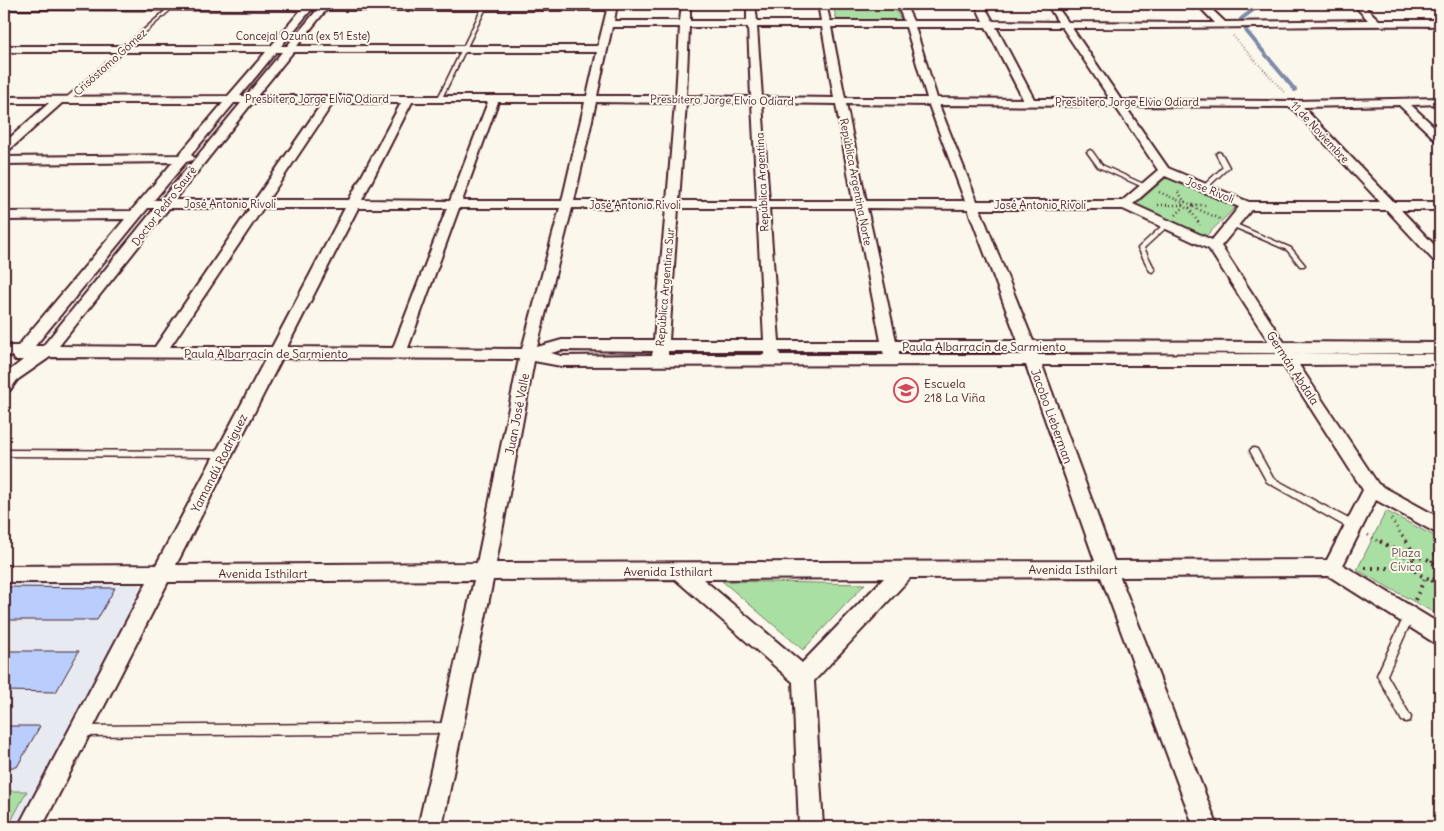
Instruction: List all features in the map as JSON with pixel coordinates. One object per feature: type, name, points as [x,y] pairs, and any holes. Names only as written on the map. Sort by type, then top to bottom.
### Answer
[{"type":"street","name":"República Argentina Sur","points":[[659,361],[681,100],[686,4]]},
{"type":"street","name":"República Argentina","points":[[751,4],[772,353]]},
{"type":"street","name":"República Argentina Norte","points":[[822,4],[860,204],[892,353]]},
{"type":"street","name":"Jacobo Lieberman","points":[[901,4],[910,24],[934,102],[1029,353],[1107,568],[1206,827]]},
{"type":"street","points":[[980,4],[1030,102]]},
{"type":"street","points":[[1051,4],[1164,171],[1125,204],[1214,246]]},
{"type":"street","points":[[1201,4],[1223,25]]},
{"type":"street","points":[[1357,4],[1376,22]]},
{"type":"street","points":[[8,7],[84,5],[613,5]]},
{"type":"street","name":"Doctor Pedro Sauré","points":[[8,381],[22,351],[274,49],[317,5]]},
{"type":"street","name":"Doctor Pedro Sauré","points":[[8,381],[46,352],[289,49],[317,5]]},
{"type":"street","name":"Juan José Valle","points":[[430,827],[485,572],[528,354],[567,204],[613,5]]},
{"type":"street","points":[[608,24],[1199,26],[1312,22],[1440,23]]},
{"type":"street","name":"Concejal Ozuna (ex 51 Este)","points":[[4,49],[602,49]]},
{"type":"street","name":"Presbítero Jorge Elvio Odiard","points":[[4,100],[591,99],[840,102],[1117,101],[1294,104],[1400,101],[1440,102]]},
{"type":"street","name":"Crisóstomo Gómez","points":[[4,149],[64,100]]},
{"type":"street","points":[[159,352],[329,100]]},
{"type":"street","name":"Yamandú Rodríguez","points":[[30,827],[408,100]]},
{"type":"street","points":[[398,354],[453,204],[494,100]]},
{"type":"street","points":[[1400,101],[1440,138]]},
{"type":"street","name":"11 de Noviembre","points":[[1294,104],[1440,258]]},
{"type":"street","points":[[4,160],[201,158]]},
{"type":"street","name":"Jose Rivoli","points":[[1164,171],[1247,206],[1214,246]]},
{"type":"street","name":"José Antonio Rívoli","points":[[146,204],[1125,204]]},
{"type":"street","points":[[1247,206],[1440,206]]},
{"type":"street","points":[[4,216],[136,216]]},
{"type":"street","name":"Germán Abdala","points":[[1214,246],[1372,489]]},
{"type":"street","name":"Paula Albarracín de Sarmiento","points":[[528,354],[562,345],[660,345],[772,353]]},
{"type":"street","name":"Paula Albarracín de Sarmiento","points":[[4,351],[528,354],[561,361],[659,361],[772,353],[1283,353],[1440,348]]},
{"type":"street","name":"Paula Albarracín de Sarmiento","points":[[1283,353],[1440,359]]},
{"type":"street","points":[[1440,527],[1372,489],[1332,568],[1440,635]]},
{"type":"street","name":"Avenida Isthilart","points":[[4,574],[1332,568]]},
{"type":"street","points":[[802,677],[905,570]]},
{"type":"street","points":[[679,571],[802,677],[811,827]]},
{"type":"lane","name":"Crisóstomo Gómez","points":[[64,100],[174,5]]},
{"type":"lane","points":[[439,100],[485,5]]},
{"type":"lane","points":[[1090,152],[1100,166],[1147,187]]},
{"type":"lane","points":[[1204,188],[1226,167],[1218,154]]},
{"type":"lane","points":[[1231,224],[1289,249],[1302,265]]},
{"type":"lane","points":[[1152,270],[1141,248],[1166,225]]},
{"type":"lane","points":[[1254,451],[1270,480],[1353,526]]},
{"type":"lane","points":[[4,453],[224,454]]},
{"type":"lane","points":[[1406,716],[1382,675],[1409,615]]},
{"type":"lane","points":[[81,731],[452,728]]},
{"type":"path","name":"11 de Noviembre","points":[[1223,25],[1294,104]]},
{"type":"path","points":[[1147,187],[1182,202],[1189,202],[1193,207]]},
{"type":"path","points":[[1182,202],[1184,207],[1193,207],[1231,224]]},
{"type":"path","points":[[1372,489],[1416,556],[1432,562],[1439,568],[1440,576],[1432,580]]},
{"type":"path","points":[[1353,526],[1410,559],[1412,568]]},
{"type":"path","points":[[1432,562],[1440,545]]},
{"type":"path","points":[[1410,559],[1416,556]]},
{"type":"path","points":[[1332,568],[1412,568],[1425,578],[1432,580],[1440,592]]},
{"type":"path","points":[[1409,615],[1425,578]]},
{"type":"shaded area","points":[[4,582],[137,582],[144,593],[18,827],[4,827]]},
{"type":"green space","points":[[832,4],[893,4],[901,20],[837,20]]},
{"type":"green space","points":[[1167,177],[1237,206],[1206,236],[1135,205]]},
{"type":"green space","name":"Plaza Cívica","points":[[1386,511],[1440,539],[1440,616],[1357,570]]},
{"type":"green space","points":[[722,581],[865,584],[803,650]]},
{"type":"green space","points":[[4,791],[27,791],[8,827],[4,827]]},
{"type":"building","points":[[4,587],[115,588],[97,620],[4,620]]},
{"type":"building","points":[[4,651],[79,651],[56,692],[4,691]]},
{"type":"building","points":[[4,726],[40,726],[17,767],[4,767]]},
{"type":"waterway","points":[[1261,4],[1241,19],[1247,32],[1295,90]]},
{"type":"place","name":"Escuela 218 La Viña","points":[[906,390]]}]
